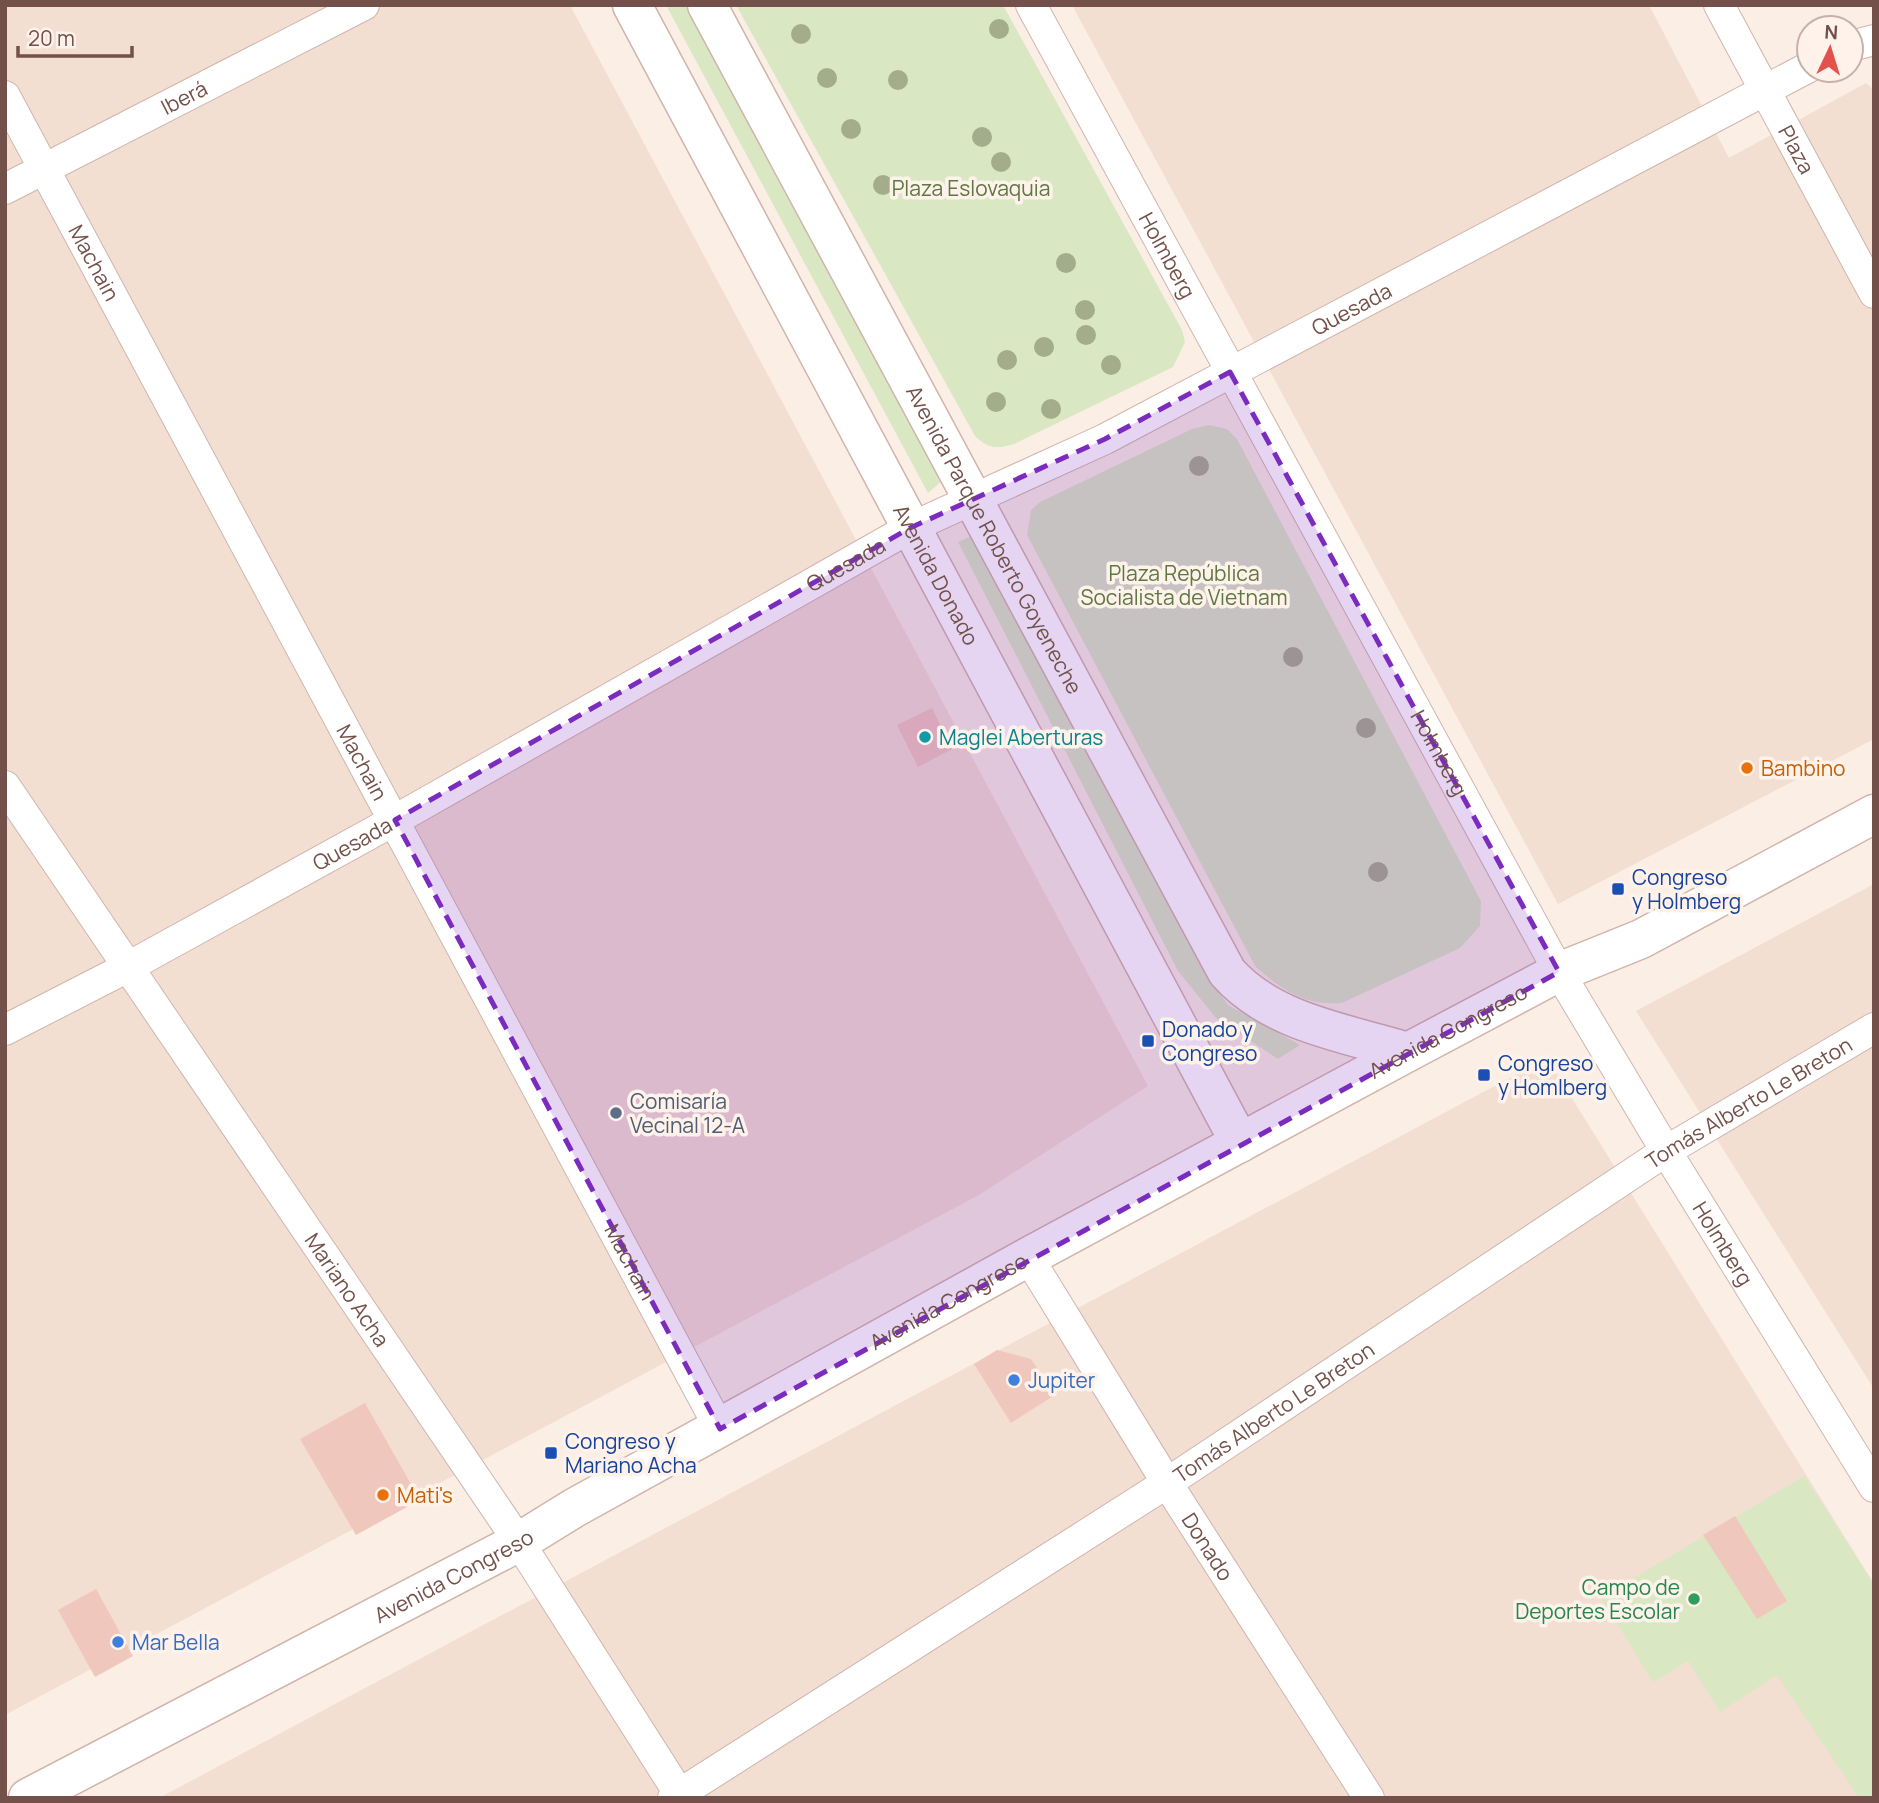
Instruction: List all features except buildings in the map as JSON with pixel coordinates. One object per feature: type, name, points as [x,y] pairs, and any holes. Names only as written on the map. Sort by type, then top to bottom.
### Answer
[{"type":"main road","name":"Avenida Donado","points":[[632,5],[1240,1143]]},
{"type":"main road","name":"Avenida Parque Roberto Goyeneche","points":[[707,5],[1227,972],[1241,988],[1287,1016],[1408,1052]]},
{"type":"main road","name":"Avenida Congreso","points":[[28,1798],[519,1542],[573,1508],[720,1429],[1028,1256],[1408,1052],[1559,972],[1642,939],[1874,814]]},
{"type":"street","name":"Iberá","points":[[5,189],[364,5]]},
{"type":"street","name":"Holmberg","points":[[1031,5],[1559,972],[1666,1152],[1874,1487]]},
{"type":"street","name":"Plaza","points":[[1718,5],[1874,293]]},
{"type":"street","name":"Quesada","points":[[5,1030],[128,967],[395,820],[910,528],[1105,439],[1795,73]]},
{"type":"street","name":"Machain","points":[[5,96],[720,1429]]},
{"type":"street","name":"Mariano Acha","points":[[5,786],[519,1542],[678,1796]]},
{"type":"street","name":"Tomás Alberto Le Breton","points":[[678,1796],[1167,1483],[1666,1152],[1874,1028]]},
{"type":"street","name":"Donado","points":[[1028,1256],[1167,1483],[1369,1798]]},
{"type":"highlighted area","points":[[1230,372],[1559,972],[720,1429],[395,820],[910,528],[1105,439]]},
{"type":"shaded area","points":[[5,5],[570,5],[1148,1086],[979,1195],[5,1715]]},
{"type":"shaded area","points":[[1072,5],[1649,5],[1729,158],[1866,83],[1874,90],[1874,739],[1558,904]]},
{"type":"shaded area","points":[[1874,884],[1874,1389],[1636,1011]]},
{"type":"shaded area","points":[[1547,1058],[1874,1584],[1874,1798],[159,1798]]},
{"type":"green space","points":[[666,5],[685,5],[944,479],[928,493]]},
{"type":"green space","name":"Plaza Eslovaquia","points":[[736,5],[1003,5],[1182,330],[1185,342],[1173,367],[1014,444],[993,447],[975,436]]},
{"type":"green space","name":"Plaza República Socialista de Vietnam","points":[[1209,425],[1227,429],[1237,439],[1481,901],[1480,926],[1460,948],[1342,1003],[1317,1002],[1295,995],[1255,966],[1027,535],[1031,510],[1040,502],[1192,429]]},
{"type":"green space","points":[[980,532],[1204,970],[1228,1005],[1300,1045],[1278,1059],[1216,1018],[1178,971],[958,542]]},
{"type":"green space","points":[[1804,1476],[1874,1584],[1874,1798],[1859,1798],[1777,1675],[1720,1712],[1688,1661],[1653,1682],[1601,1598]]},
{"type":"place","name":"Maglei Aberturas","points":[[925,737]]},
{"type":"place","name":"Bambino","points":[[1747,768]]},
{"type":"place","name":"Congreso y Holmberg","points":[[1618,889]]},
{"type":"place","name":"Donado y Congreso","points":[[1148,1041]]},
{"type":"place","name":"Congreso y Homlberg","points":[[1484,1075]]},
{"type":"place","name":"Comisaría Vecinal 12-A","points":[[616,1113]]},
{"type":"place","name":"Jupiter","points":[[1014,1380]]},
{"type":"place","name":"Congreso y Mariano Acha","points":[[551,1453]]},
{"type":"place","name":"Mati's","points":[[383,1495]]},
{"type":"place","name":"Campo de Deportes Escolar","points":[[1694,1599]]},
{"type":"place","name":"Mar Bella","points":[[118,1642]]}]
